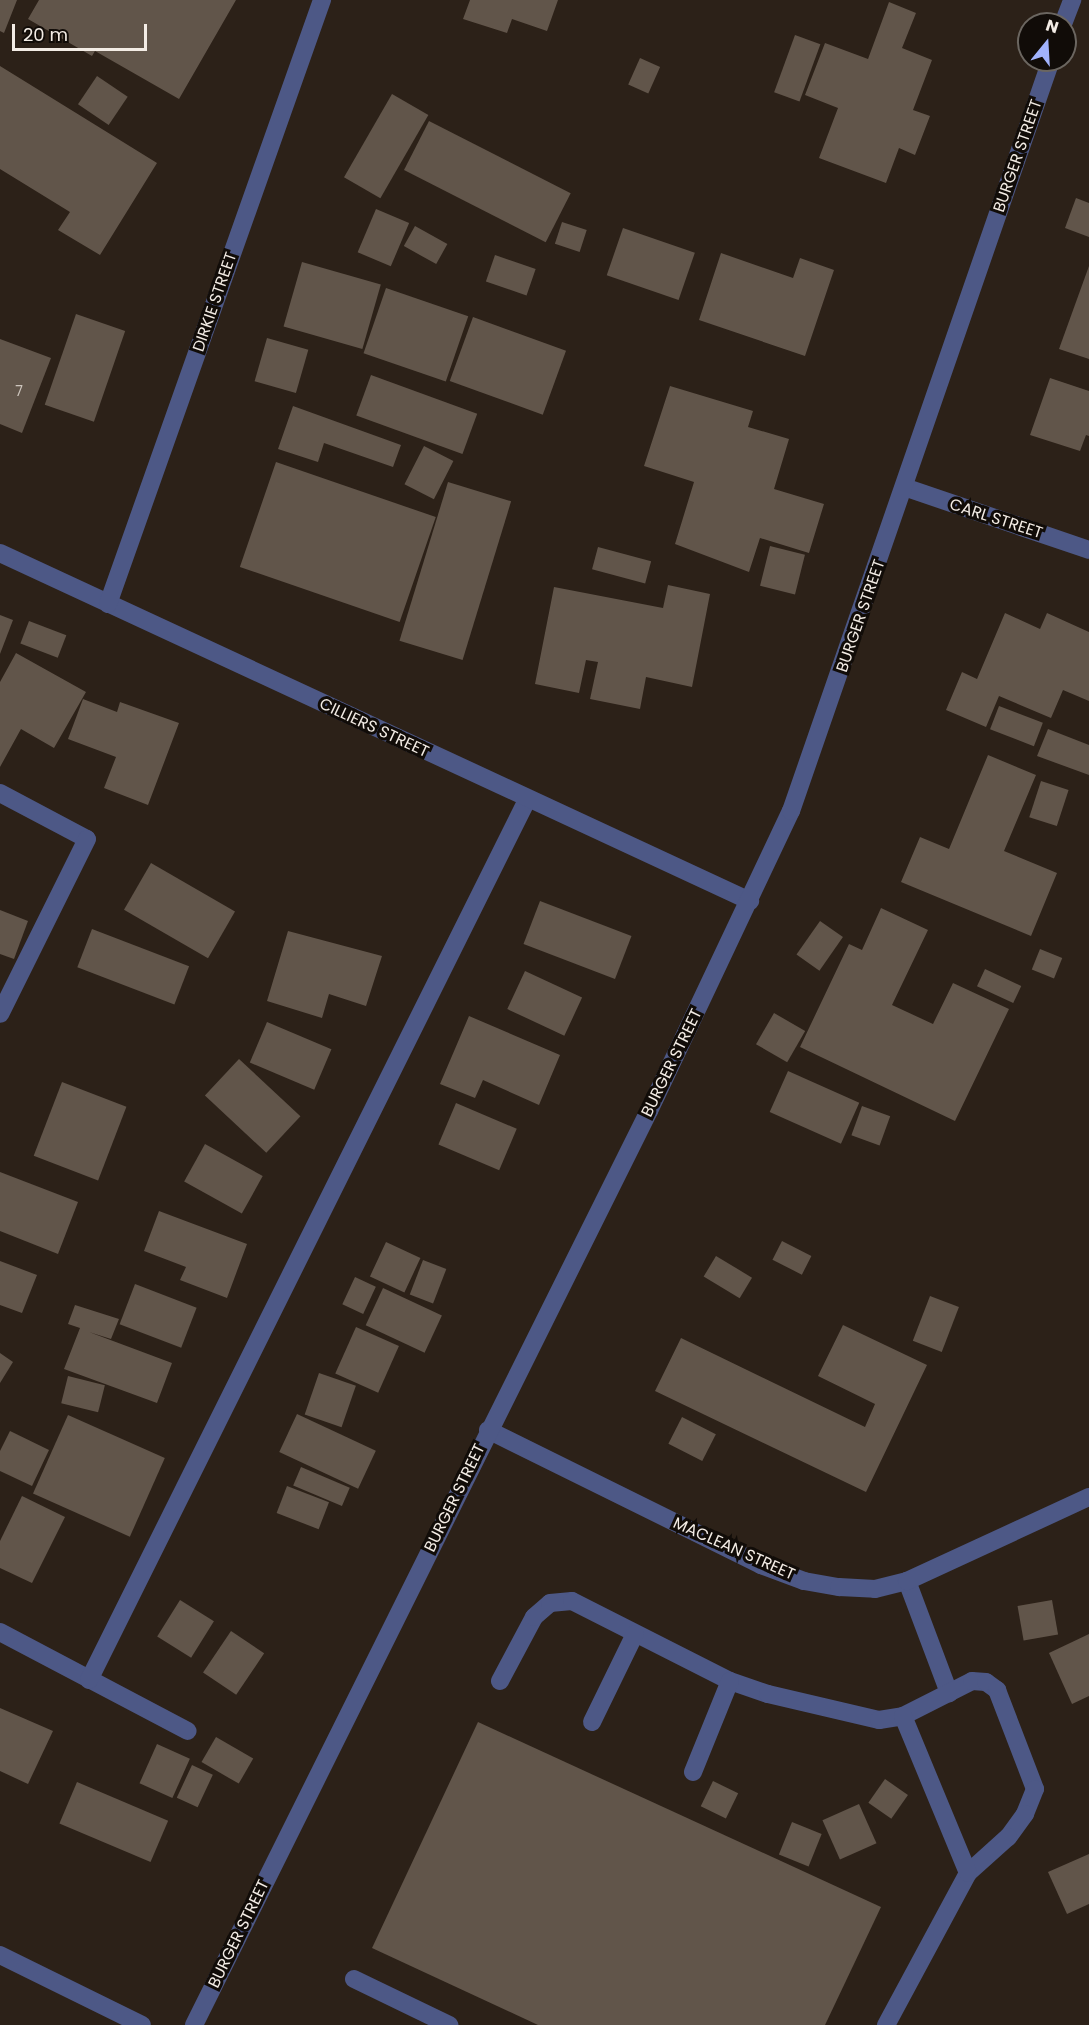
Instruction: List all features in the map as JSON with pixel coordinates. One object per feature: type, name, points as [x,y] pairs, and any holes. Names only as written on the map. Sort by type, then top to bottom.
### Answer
[{"type":"street","name":"DIRKIE STREET","points":[[108,604],[322,0]]},
{"type":"street","name":"BURGER STREET","points":[[194,2025],[750,901],[791,811],[1047,72]]},
{"type":"street","name":"CARL STREET","points":[[904,487],[1089,550]]},
{"type":"street","name":"CILLIERS STREET","points":[[0,553],[527,800],[750,901]]},
{"type":"street","points":[[0,793],[87,839],[0,1014]]},
{"type":"street","points":[[89,1680],[527,800]]},
{"type":"street","name":"MACLEAN STREET","points":[[488,1430],[761,1565],[804,1581],[875,1589],[906,1581],[1089,1497]]},
{"type":"street","points":[[906,1581],[949,1693]]},
{"type":"street","points":[[500,1681],[534,1617],[550,1603],[572,1601],[730,1681],[768,1694],[879,1720],[903,1716],[972,1681],[986,1682],[997,1690],[1035,1789],[1025,1814],[1008,1837],[968,1873],[885,2025]]},
{"type":"street","points":[[0,1632],[188,1731]]},
{"type":"street","points":[[592,1722],[635,1634]]},
{"type":"street","points":[[693,1772],[730,1681]]},
{"type":"street","points":[[903,1716],[968,1873]]},
{"type":"street","points":[[0,1954],[142,2025]]},
{"type":"street","points":[[354,1980],[449,2025]]},
{"type":"building","points":[[0,0],[17,0],[4,33],[0,31]]},
{"type":"building","points":[[39,0],[236,0],[179,99],[95,51],[92,56],[28,19]]},
{"type":"building","points":[[470,0],[558,0],[547,31],[512,19],[507,33],[463,19]]},
{"type":"building","points":[[889,2],[916,13],[902,48],[932,60],[913,110],[930,116],[915,155],[899,148],[886,183],[819,158],[838,108],[805,95],[825,43],[868,59]]},
{"type":"building","points":[[795,35],[820,44],[800,102],[774,92]]},
{"type":"building","points":[[640,58],[660,67],[648,93],[628,84]]},
{"type":"building","points":[[0,66],[157,163],[100,255],[58,230],[70,212],[0,169]]},
{"type":"building","points":[[97,76],[128,97],[109,125],[78,104]]},
{"type":"building","points":[[392,94],[428,115],[380,198],[344,177]]},
{"type":"building","points":[[429,121],[571,193],[546,242],[404,170]]},
{"type":"building","points":[[1076,198],[1089,203],[1089,237],[1065,228]]},
{"type":"building","points":[[376,209],[409,223],[391,266],[358,252]]},
{"type":"building","points":[[562,222],[587,230],[580,252],[555,244]]},
{"type":"building","points":[[415,226],[447,244],[436,264],[404,246]]},
{"type":"building","points":[[623,228],[695,253],[679,300],[607,275]]},
{"type":"building","points":[[721,253],[793,278],[800,258],[834,270],[805,356],[699,320]]},
{"type":"building","points":[[495,255],[536,269],[527,295],[486,281]]},
{"type":"building","points":[[302,262],[381,285],[362,349],[284,326]]},
{"type":"building","points":[[1089,266],[1089,359],[1059,349]]},
{"type":"building","points":[[386,288],[468,316],[446,382],[364,353]]},
{"type":"building","points":[[76,314],[125,331],[94,422],[45,405]]},
{"type":"building","points":[[473,317],[566,351],[543,415],[450,381]]},
{"type":"building","points":[[267,338],[308,350],[296,393],[255,381]]},
{"type":"building","points":[[0,339],[51,358],[22,433],[0,424]]},
{"type":"building","points":[[371,375],[477,414],[462,454],[356,415]]},
{"type":"building","points":[[1050,378],[1089,391],[1089,436],[1086,435],[1080,451],[1030,435]]},
{"type":"building","points":[[670,386],[753,411],[748,427],[789,439],[774,489],[824,504],[809,553],[760,538],[749,572],[675,544],[694,482],[644,466]]},
{"type":"building","points":[[293,406],[401,445],[393,467],[324,443],[318,462],[278,449]]},
{"type":"building","points":[[424,446],[453,461],[434,499],[404,484]]},
{"type":"building","points":[[276,462],[436,517],[400,622],[240,567]]},
{"type":"building","points":[[448,482],[511,501],[463,660],[399,641]]},
{"type":"building","points":[[770,546],[805,555],[795,594],[760,586]]},
{"type":"building","points":[[598,547],[651,561],[645,583],[592,569]]},
{"type":"building","points":[[668,585],[710,594],[692,687],[646,677],[640,709],[590,699],[598,662],[586,660],[579,693],[535,684],[554,587],[663,608]]},
{"type":"building","points":[[1005,613],[1040,629],[1047,613],[1089,632],[1089,701],[1063,690],[1051,718],[999,696],[986,727],[946,710],[962,672],[977,679]]},
{"type":"building","points":[[0,615],[13,620],[0,654]]},
{"type":"building","points":[[29,621],[66,635],[58,658],[20,643]]},
{"type":"building","points":[[16,653],[86,692],[54,748],[21,729],[0,767],[0,682]]},
{"type":"building","points":[[83,699],[117,712],[120,702],[179,723],[148,805],[104,788],[116,757],[68,739]]},
{"type":"building","points":[[999,706],[1043,723],[1034,746],[990,729]]},
{"type":"building","points":[[1048,729],[1089,745],[1089,775],[1037,756]]},
{"type":"building","points":[[988,755],[1036,775],[1004,851],[1057,873],[1031,936],[901,882],[920,837],[949,849]]},
{"type":"building","points":[[1041,781],[1069,790],[1057,826],[1029,817]]},
{"type":"building","points":[[151,863],[235,912],[208,958],[124,910]]},
{"type":"building","points":[[540,901],[631,936],[615,979],[524,944]]},
{"type":"building","points":[[881,908],[928,930],[892,1005],[933,1024],[953,983],[1009,1009],[955,1121],[800,1047],[849,944],[862,950]]},
{"type":"building","points":[[0,910],[28,921],[14,959],[0,954]]},
{"type":"building","points":[[820,921],[843,937],[819,971],[796,955]]},
{"type":"building","points":[[92,929],[189,966],[174,1005],[77,967]]},
{"type":"building","points":[[288,931],[382,956],[366,1006],[329,994],[322,1018],[267,1001]]},
{"type":"building","points":[[1040,949],[1062,958],[1054,978],[1032,969]]},
{"type":"building","points":[[985,969],[1021,986],[1013,1003],[977,986]]},
{"type":"building","points":[[525,971],[582,998],[564,1036],[507,1009]]},
{"type":"building","points":[[774,1013],[805,1031],[787,1062],[756,1044]]},
{"type":"building","points":[[469,1016],[560,1055],[539,1105],[483,1080],[475,1098],[440,1084]]},
{"type":"building","points":[[267,1022],[331,1049],[314,1090],[250,1063]]},
{"type":"building","points":[[239,1059],[300,1116],[266,1153],[205,1096]]},
{"type":"building","points":[[788,1071],[859,1103],[841,1144],[770,1112]]},
{"type":"building","points":[[62,1082],[126,1107],[98,1180],[34,1156]]},
{"type":"building","points":[[456,1103],[517,1129],[499,1170],[438,1144]]},
{"type":"building","points":[[862,1106],[890,1116],[880,1145],[851,1135]]},
{"type":"building","points":[[205,1144],[263,1176],[242,1214],[184,1182]]},
{"type":"building","points":[[0,1172],[78,1202],[58,1254],[0,1231]]},
{"type":"building","points":[[159,1211],[247,1244],[227,1298],[180,1280],[186,1267],[144,1251]]},
{"type":"building","points":[[782,1241],[811,1256],[802,1275],[772,1260]]},
{"type":"building","points":[[386,1242],[420,1258],[404,1292],[370,1276]]},
{"type":"building","points":[[716,1256],[752,1278],[740,1298],[704,1277]]},
{"type":"building","points":[[423,1260],[446,1269],[433,1304],[410,1295]]},
{"type":"building","points":[[0,1261],[37,1275],[22,1313],[0,1305]]},
{"type":"building","points":[[355,1277],[376,1287],[363,1314],[342,1304]]},
{"type":"building","points":[[135,1284],[197,1308],[181,1348],[120,1324]]},
{"type":"building","points":[[383,1288],[442,1315],[425,1353],[366,1325]]},
{"type":"building","points":[[930,1296],[959,1307],[942,1352],[913,1341]]},
{"type":"building","points":[[75,1305],[119,1319],[111,1339],[89,1332],[172,1363],[157,1403],[64,1369],[80,1328],[68,1324]]},
{"type":"building","points":[[843,1325],[927,1365],[866,1492],[655,1391],[681,1338],[865,1427],[875,1404],[818,1376]]},
{"type":"building","points":[[356,1327],[399,1346],[378,1393],[335,1374]]},
{"type":"building","points":[[0,1353],[13,1362],[0,1383]]},
{"type":"building","points":[[319,1373],[356,1386],[342,1427],[305,1415]]},
{"type":"building","points":[[68,1376],[105,1385],[98,1412],[61,1403]]},
{"type":"building","points":[[297,1414],[376,1451],[358,1489],[279,1452]]},
{"type":"building","points":[[68,1415],[165,1458],[130,1537],[33,1494]]},
{"type":"building","points":[[682,1417],[716,1434],[702,1461],[668,1444]]},
{"type":"building","points":[[10,1431],[49,1450],[32,1486],[0,1471],[0,1451]]},
{"type":"building","points":[[301,1467],[350,1488],[342,1506],[293,1485]]},
{"type":"building","points":[[287,1486],[329,1502],[319,1529],[277,1513]]},
{"type":"building","points":[[22,1496],[65,1517],[32,1583],[0,1568],[0,1541]]},
{"type":"building","points":[[180,1600],[214,1621],[191,1658],[157,1636]]},
{"type":"building","points":[[1052,1600],[1058,1634],[1024,1641],[1018,1606]]},
{"type":"building","points":[[231,1631],[264,1653],[236,1695],[203,1672]]},
{"type":"building","points":[[1089,1634],[1089,1696],[1072,1704],[1049,1653]]},
{"type":"building","points":[[0,1708],[53,1731],[28,1784],[0,1771]]},
{"type":"building","points":[[478,1722],[881,1907],[825,2025],[538,2025],[372,1948]]},
{"type":"building","points":[[216,1737],[253,1758],[239,1784],[202,1762]]},
{"type":"building","points":[[157,1744],[190,1759],[172,1798],[140,1783]]},
{"type":"building","points":[[192,1765],[213,1775],[198,1807],[177,1798]]},
{"type":"building","points":[[885,1779],[908,1795],[891,1819],[868,1803]]},
{"type":"building","points":[[713,1781],[738,1793],[726,1818],[701,1806]]},
{"type":"building","points":[[77,1782],[168,1821],[151,1862],[59,1823]]},
{"type":"building","points":[[859,1804],[876,1843],[840,1860],[822,1820]]},
{"type":"building","points":[[792,1822],[822,1834],[809,1866],[779,1854]]},
{"type":"building","points":[[1089,1854],[1089,1904],[1067,1914],[1048,1872]]}]
